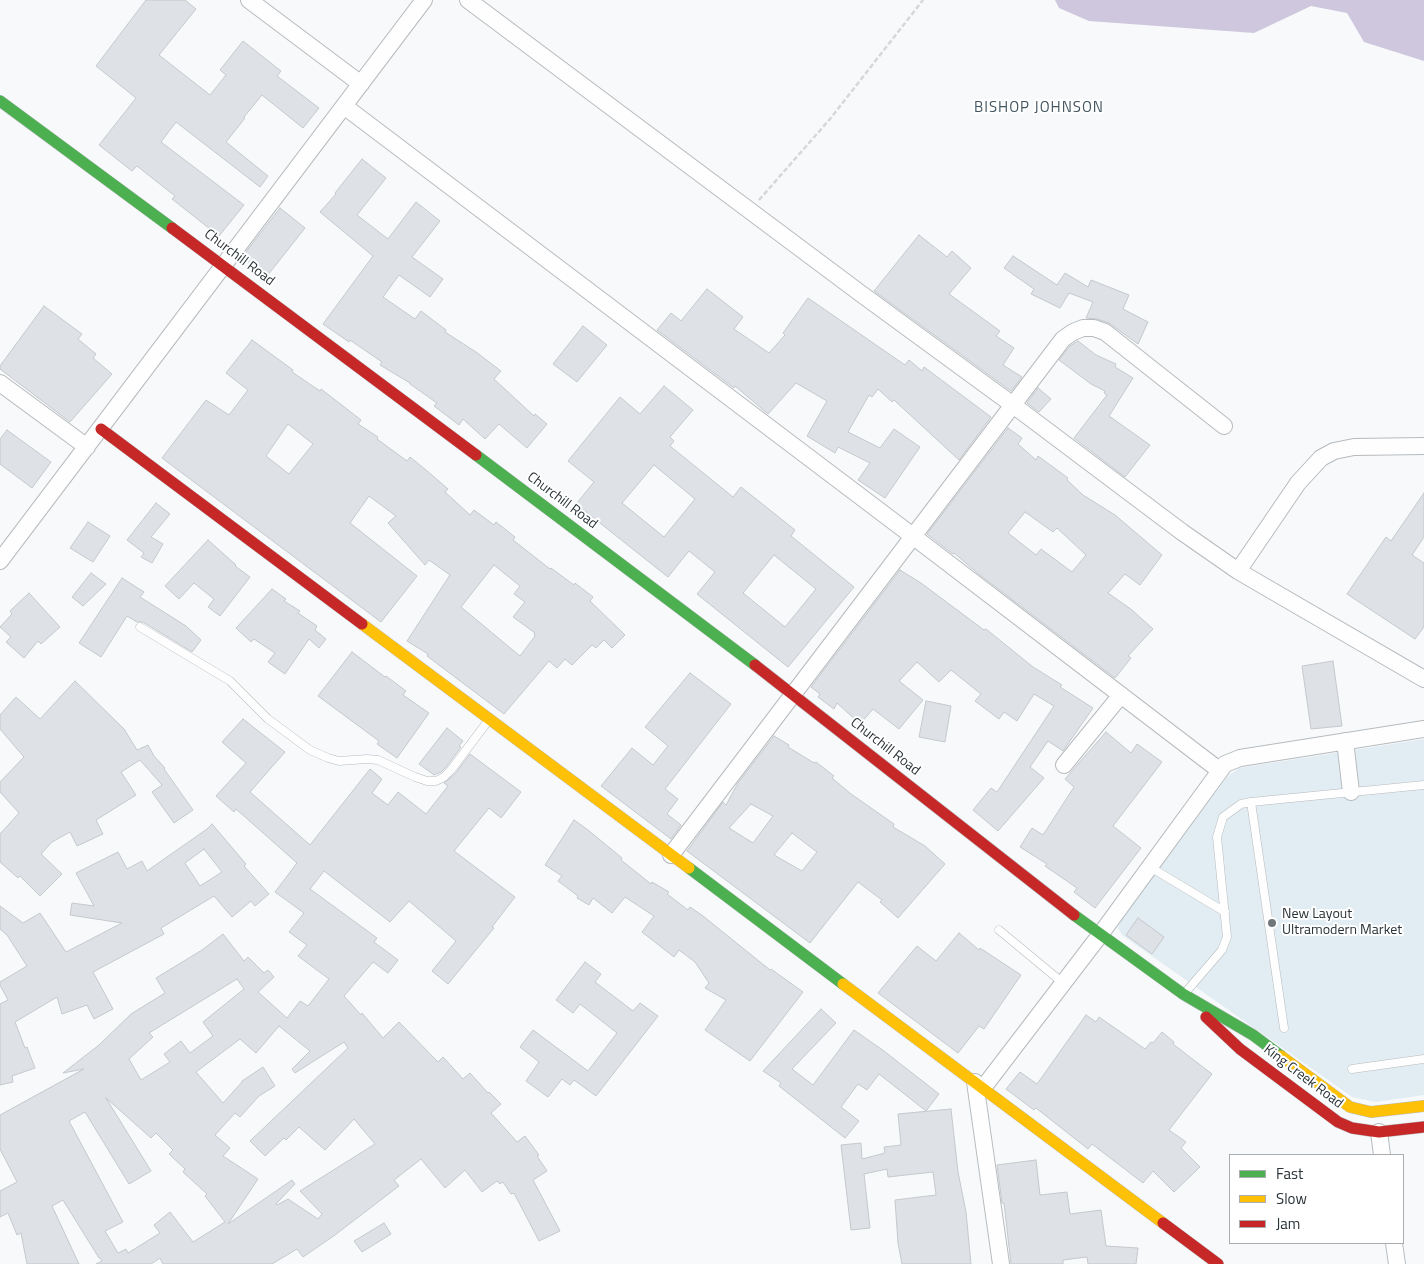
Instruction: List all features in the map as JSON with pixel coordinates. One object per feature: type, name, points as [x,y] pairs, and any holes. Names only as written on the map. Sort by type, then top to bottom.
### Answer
[{"type":"street","points":[[249,0],[361,84]]},
{"type":"street","points":[[0,561],[424,0]]},
{"type":"street","points":[[468,0],[1182,532],[1238,571],[1424,679]]},
{"type":"street","name":"Churchill Road","points":[[0,101],[224,266],[794,694],[1100,935]]},
{"type":"street","points":[[344,106],[1219,770]]},
{"type":"street","points":[[671,855],[1063,339],[1083,328],[1094,328],[1105,332],[1224,426]]},
{"type":"street","points":[[0,382],[87,447]]},
{"type":"street","points":[[101,429],[1218,1264]]},
{"type":"street","points":[[1238,571],[1298,483],[1321,458],[1334,451],[1354,447],[1424,446]]},
{"type":"street","points":[[1064,765],[1121,695]]},
{"type":"street","points":[[1002,1264],[979,1085],[1100,935],[1219,770],[1225,764],[1240,758],[1424,729]]},
{"type":"street","points":[[1345,741],[1351,792]]},
{"type":"street","name":"King Creek Road","points":[[1100,935],[1185,995],[1254,1035],[1350,1107],[1371,1112],[1424,1106]]},
{"type":"street","name":"King Creek Road","points":[[1185,995],[1240,1049],[1338,1122],[1352,1128],[1379,1132],[1424,1127]]},
{"type":"street","points":[[1379,1132],[1382,1154]]},
{"type":"street","points":[[1394,1244],[1396,1264]]},
{"type":"lane","points":[[140,627],[230,681],[268,719],[310,750],[339,761],[378,760],[415,777],[427,781],[436,781],[444,778],[451,770],[489,719]]},
{"type":"lane","points":[[1185,995],[1222,950],[1227,937],[1217,837],[1223,817],[1241,804],[1252,802],[1424,785]]},
{"type":"lane","points":[[1252,802],[1284,1028]]},
{"type":"lane","points":[[1149,867],[1225,912]]},
{"type":"lane","points":[[999,930],[1063,983]]},
{"type":"lane","points":[[1352,1069],[1424,1059]]},
{"type":"path","points":[[750,211],[830,119],[923,0]]},
{"type":"shaded area","points":[[1055,0],[1424,0],[1424,61],[1364,42],[1347,13],[1311,6],[1254,33],[1089,21],[1059,8]]},
{"type":"shaded area","name":"New Layout Ultramodern Market","points":[[1424,739],[1424,1095],[1376,1102],[1352,1097],[1122,935],[1118,928],[1122,917],[1228,776],[1239,768]]},
{"type":"building","points":[[146,0],[185,0],[196,9],[159,55],[210,95],[226,75],[220,70],[243,41],[281,71],[277,76],[319,108],[303,128],[262,95],[244,117],[226,142],[268,176],[260,187],[176,122],[161,142],[244,205],[219,236],[172,199],[175,196],[137,166],[132,171],[99,145],[136,98],[96,66]]},
{"type":"building","points":[[362,159],[386,178],[357,215],[388,239],[416,202],[440,221],[412,257],[443,279],[430,297],[399,275],[383,297],[415,319],[421,311],[446,330],[445,332],[501,371],[494,379],[534,416],[535,414],[547,424],[527,448],[499,424],[485,439],[463,419],[459,425],[434,406],[437,403],[410,383],[380,365],[382,362],[323,324],[373,256],[320,212]]},
{"type":"building","points":[[280,208],[305,228],[267,276],[242,257]]},
{"type":"building","points":[[919,235],[947,257],[952,251],[971,268],[949,294],[1000,331],[996,336],[1014,348],[1003,365],[1022,377],[1011,391],[874,291]]},
{"type":"building","points":[[1013,256],[1057,285],[1065,273],[1088,287],[1091,280],[1129,295],[1123,309],[1148,322],[1138,344],[1109,323],[1086,318],[1093,302],[1069,293],[1060,308],[1031,294],[1034,289],[1004,268]]},
{"type":"building","points":[[707,289],[743,317],[734,329],[769,353],[785,335],[783,333],[808,298],[905,365],[909,360],[922,371],[924,367],[991,417],[959,460],[894,400],[892,402],[878,389],[872,397],[869,395],[848,432],[880,448],[894,429],[920,447],[885,498],[858,480],[870,463],[838,447],[835,453],[807,436],[827,401],[796,383],[768,414],[735,386],[734,388],[657,330],[671,313],[681,321]]},
{"type":"building","points":[[44,306],[82,334],[78,339],[96,354],[93,358],[112,374],[70,422],[0,369],[0,366]]},
{"type":"building","points":[[583,326],[607,345],[577,382],[553,364]]},
{"type":"building","points":[[252,340],[293,370],[292,372],[320,391],[321,389],[361,420],[358,424],[378,437],[377,439],[407,461],[410,457],[448,489],[445,492],[470,515],[474,510],[494,525],[496,522],[515,537],[513,540],[550,569],[574,585],[575,583],[593,597],[590,601],[625,635],[612,648],[604,640],[596,648],[592,645],[572,665],[565,659],[557,668],[549,661],[504,714],[427,656],[428,654],[407,641],[450,575],[429,560],[425,565],[388,523],[396,516],[369,496],[350,523],[417,576],[381,622],[162,458],[206,400],[229,415],[248,390],[226,373]],"holes":[[[288,424],[313,444],[289,474],[266,456]],[[494,565],[520,586],[514,594],[525,602],[513,617],[535,633],[535,636],[520,656],[461,607]]]},
{"type":"building","points":[[1078,341],[1096,355],[1116,364],[1115,367],[1133,378],[1109,416],[1150,445],[1125,477],[1074,438],[1107,395],[1104,393],[1105,391],[1091,384],[1059,360],[1070,346]]},
{"type":"building","points":[[664,386],[693,410],[670,437],[674,441],[670,446],[733,497],[741,487],[795,530],[791,536],[854,587],[788,667],[697,594],[715,572],[689,551],[668,577],[576,504],[594,482],[568,461],[620,397],[640,414]],"holes":[[[654,465],[695,499],[664,537],[622,503]],[[774,555],[816,589],[785,627],[743,593]]]},
{"type":"building","points":[[1038,388],[1051,399],[1039,412],[1027,403]]},
{"type":"building","points":[[1008,428],[1022,438],[1018,444],[1036,460],[1038,456],[1068,478],[1067,480],[1083,495],[1115,515],[1162,555],[1140,585],[1125,574],[1108,593],[1132,610],[1153,629],[1128,656],[1131,658],[1115,678],[927,534]],"holes":[[[1025,512],[1053,532],[1057,528],[1086,555],[1072,572],[1041,549],[1036,555],[1008,533]]]},
{"type":"building","points":[[7,430],[51,462],[32,488],[0,464],[0,439]]},
{"type":"building","points":[[1424,493],[1424,537],[1412,555],[1424,563],[1424,627],[1415,639],[1347,594],[1386,537],[1391,541]]},
{"type":"building","points":[[156,503],[170,514],[151,537],[163,544],[152,563],[141,557],[144,553],[127,540]]},
{"type":"building","points":[[88,522],[110,536],[93,562],[70,548]]},
{"type":"building","points":[[208,540],[235,566],[250,577],[220,616],[208,607],[214,599],[194,583],[179,599],[165,586]]},
{"type":"building","points":[[900,570],[921,583],[984,630],[986,629],[1033,667],[1062,685],[1060,687],[1093,708],[1063,751],[1048,741],[1030,767],[1044,778],[998,831],[973,810],[991,788],[997,792],[1054,706],[1034,694],[1017,721],[1004,712],[999,719],[975,701],[981,694],[951,670],[939,682],[917,662],[899,681],[923,700],[899,729],[873,709],[860,724],[837,703],[834,709],[818,697],[820,694],[811,687]]},
{"type":"building","points":[[91,573],[106,584],[83,606],[72,597]]},
{"type":"building","points":[[122,578],[144,592],[140,597],[186,626],[201,640],[192,652],[143,622],[137,622],[127,616],[101,657],[79,643]]},
{"type":"building","points":[[272,589],[286,599],[284,601],[300,611],[298,613],[317,626],[315,630],[326,639],[319,648],[309,639],[285,674],[268,662],[275,653],[254,639],[251,642],[236,628]]},
{"type":"building","points":[[29,593],[60,627],[41,644],[38,641],[24,658],[6,642],[11,637],[0,627],[12,614],[10,611]]},
{"type":"building","points":[[352,652],[406,691],[403,695],[429,713],[397,758],[377,744],[379,741],[318,696]]},
{"type":"building","points":[[1333,661],[1342,726],[1311,729],[1302,666]]},
{"type":"building","points":[[690,673],[731,704],[665,789],[678,799],[667,814],[681,825],[671,839],[601,786],[632,748],[653,765],[668,746],[645,727]]},
{"type":"building","points":[[75,681],[124,729],[137,750],[148,745],[193,810],[174,823],[152,792],[162,785],[140,760],[121,772],[136,795],[96,820],[103,834],[77,846],[70,832],[52,842],[41,854],[62,874],[40,896],[20,876],[18,878],[0,862],[0,834],[19,813],[0,792],[0,782],[24,757],[0,729],[0,715],[16,697],[40,719]]},
{"type":"building","points":[[926,701],[951,706],[945,742],[919,737]]},
{"type":"building","points":[[243,719],[285,752],[250,792],[310,845],[370,769],[382,779],[372,793],[388,805],[398,792],[426,814],[448,786],[444,783],[455,774],[470,754],[521,792],[501,818],[489,808],[454,851],[515,897],[492,927],[494,928],[448,984],[432,971],[456,941],[409,901],[390,922],[324,871],[310,889],[377,938],[374,942],[398,960],[388,973],[373,962],[344,996],[361,1015],[362,1013],[383,1038],[399,1022],[438,1062],[443,1057],[463,1079],[470,1073],[501,1104],[491,1113],[517,1142],[525,1136],[539,1155],[537,1156],[547,1171],[533,1180],[560,1231],[539,1241],[514,1193],[511,1194],[503,1182],[500,1184],[497,1181],[482,1192],[465,1170],[445,1188],[421,1159],[394,1180],[399,1186],[303,1257],[297,1249],[272,1264],[163,1264],[160,1258],[151,1264],[96,1264],[102,1261],[63,1200],[52,1206],[79,1264],[27,1264],[21,1233],[17,1235],[8,1213],[0,1217],[0,1191],[17,1182],[0,1149],[0,1115],[84,1069],[63,1073],[99,1045],[131,1014],[165,993],[156,978],[202,950],[223,934],[244,961],[248,957],[264,973],[268,970],[274,977],[258,992],[287,1018],[300,1001],[308,1006],[329,979],[298,956],[307,945],[289,932],[304,913],[275,892],[297,863],[236,809],[234,812],[216,796],[246,763],[222,742]],"holes":[[[237,979],[244,989],[203,1022],[213,1036],[190,1053],[181,1041],[164,1054],[170,1062],[141,1080],[129,1059],[153,1037],[149,1033]],[[279,1026],[310,1051],[292,1069],[295,1073],[344,1042],[348,1048],[250,1141],[265,1156],[299,1127],[325,1150],[354,1119],[375,1144],[300,1191],[322,1214],[318,1219],[288,1199],[276,1204],[295,1184],[292,1180],[228,1224],[258,1179],[223,1156],[230,1148],[215,1135],[235,1113],[240,1117],[259,1096],[275,1086],[263,1067],[242,1081],[223,1103],[196,1072],[240,1039],[256,1053]],[[106,1098],[151,1138],[156,1133],[173,1150],[169,1154],[185,1169],[183,1172],[207,1194],[205,1196],[225,1222],[193,1242],[170,1212],[154,1225],[160,1233],[128,1253],[126,1249],[118,1253],[105,1231],[123,1222],[69,1121],[85,1112],[129,1184],[151,1171]]]},
{"type":"building","points":[[447,728],[463,741],[459,746],[461,747],[447,766],[441,772],[434,775],[419,764]]},
{"type":"building","points":[[1106,732],[1131,753],[1137,744],[1162,762],[1113,826],[1141,848],[1095,908],[1074,892],[1077,888],[1045,866],[1047,864],[1020,847],[1032,828],[1043,835],[1074,787],[1065,779]]},
{"type":"building","points":[[774,736],[789,745],[788,747],[814,763],[816,762],[834,776],[832,778],[851,794],[894,824],[893,827],[925,846],[945,864],[898,918],[880,902],[882,900],[858,882],[810,943],[687,851],[723,802],[726,805],[738,783]],"holes":[[[751,804],[773,816],[753,843],[729,828]],[[792,833],[817,852],[802,871],[774,855]]]},
{"type":"building","points":[[574,820],[651,884],[652,882],[669,892],[667,894],[688,910],[690,907],[703,916],[770,970],[803,992],[750,1061],[705,1030],[726,1000],[705,988],[709,983],[695,962],[679,950],[674,957],[642,932],[654,916],[625,897],[612,913],[593,898],[589,905],[577,898],[578,896],[558,881],[562,876],[545,865]]},
{"type":"building","points":[[212,824],[246,864],[244,866],[269,894],[255,906],[251,901],[232,917],[214,896],[161,928],[164,934],[93,972],[113,1009],[94,1019],[87,1005],[62,1014],[57,997],[15,1022],[35,1068],[12,1076],[13,1082],[0,1085],[0,1004],[8,1000],[0,982],[27,966],[7,935],[0,929],[0,906],[23,923],[40,913],[66,952],[122,923],[70,915],[72,903],[94,906],[76,873],[118,852],[127,869],[142,861],[147,871]],"holes":[[[204,849],[222,872],[200,886],[185,863]]]},
{"type":"building","points":[[1138,918],[1164,937],[1152,954],[1126,935]]},
{"type":"building","points":[[959,933],[979,950],[980,948],[1021,975],[984,1029],[979,1026],[958,1053],[878,993],[917,946],[936,961]]},
{"type":"building","points":[[585,962],[601,974],[595,982],[633,1011],[640,1003],[658,1016],[596,1096],[574,1080],[570,1085],[562,1079],[548,1097],[526,1081],[539,1062],[520,1047],[533,1030],[588,1071],[617,1033],[580,1004],[573,1013],[556,1000]]},
{"type":"building","points":[[821,1009],[836,1023],[792,1069],[813,1085],[854,1030],[939,1094],[926,1111],[879,1074],[867,1090],[858,1084],[841,1107],[859,1121],[845,1138],[779,1086],[781,1083],[763,1071]]},
{"type":"building","points":[[1086,1015],[1096,1022],[1099,1017],[1145,1049],[1162,1032],[1174,1042],[1173,1044],[1212,1074],[1169,1130],[1186,1142],[1181,1148],[1200,1167],[1174,1192],[1153,1171],[1143,1183],[1092,1144],[1088,1149],[1036,1108],[1034,1110],[1006,1089],[1020,1072],[1037,1084]]},
{"type":"building","points":[[951,1109],[958,1172],[966,1212],[971,1264],[902,1264],[898,1243],[895,1200],[936,1195],[933,1172],[888,1177],[887,1169],[864,1174],[870,1228],[851,1230],[841,1145],[861,1143],[862,1159],[885,1153],[884,1147],[901,1145],[898,1114]]},
{"type":"building","points":[[1036,1160],[1040,1195],[1067,1192],[1070,1214],[1101,1210],[1106,1246],[1138,1248],[1136,1264],[1088,1264],[1087,1257],[1063,1260],[1063,1264],[1011,1264],[1004,1203],[1002,1203],[997,1165]]},
{"type":"building","points":[[384,1223],[391,1234],[362,1252],[354,1241]]},
{"type":"traffic: fast","points":[[0,101],[172,228]]},
{"type":"traffic: fast","points":[[476,455],[755,665]]},
{"type":"traffic: fast","points":[[689,868],[843,984]]},
{"type":"traffic: fast","points":[[1074,915],[1183,994],[1253,1035],[1281,1056]]},
{"type":"traffic: slow","points":[[362,624],[689,868]]},
{"type":"traffic: slow","points":[[843,984],[1163,1223]]},
{"type":"traffic: slow","points":[[1281,1056],[1350,1107],[1371,1112],[1424,1106]]},
{"type":"traffic: jam","points":[[172,228],[476,455]]},
{"type":"traffic: jam","points":[[101,429],[362,624]]},
{"type":"traffic: jam","points":[[755,665],[1074,915]]},
{"type":"traffic: jam","points":[[1206,1017],[1240,1049],[1338,1122],[1352,1128],[1379,1132],[1424,1127]]},
{"type":"traffic: jam","points":[[1163,1223],[1218,1264]]},
{"type":"place","name":"New Layout Ultramodern Market","points":[[1272,923]]},
{"type":"district","name":"BISHOP JOHNSON","points":[[1039,108]]}]
